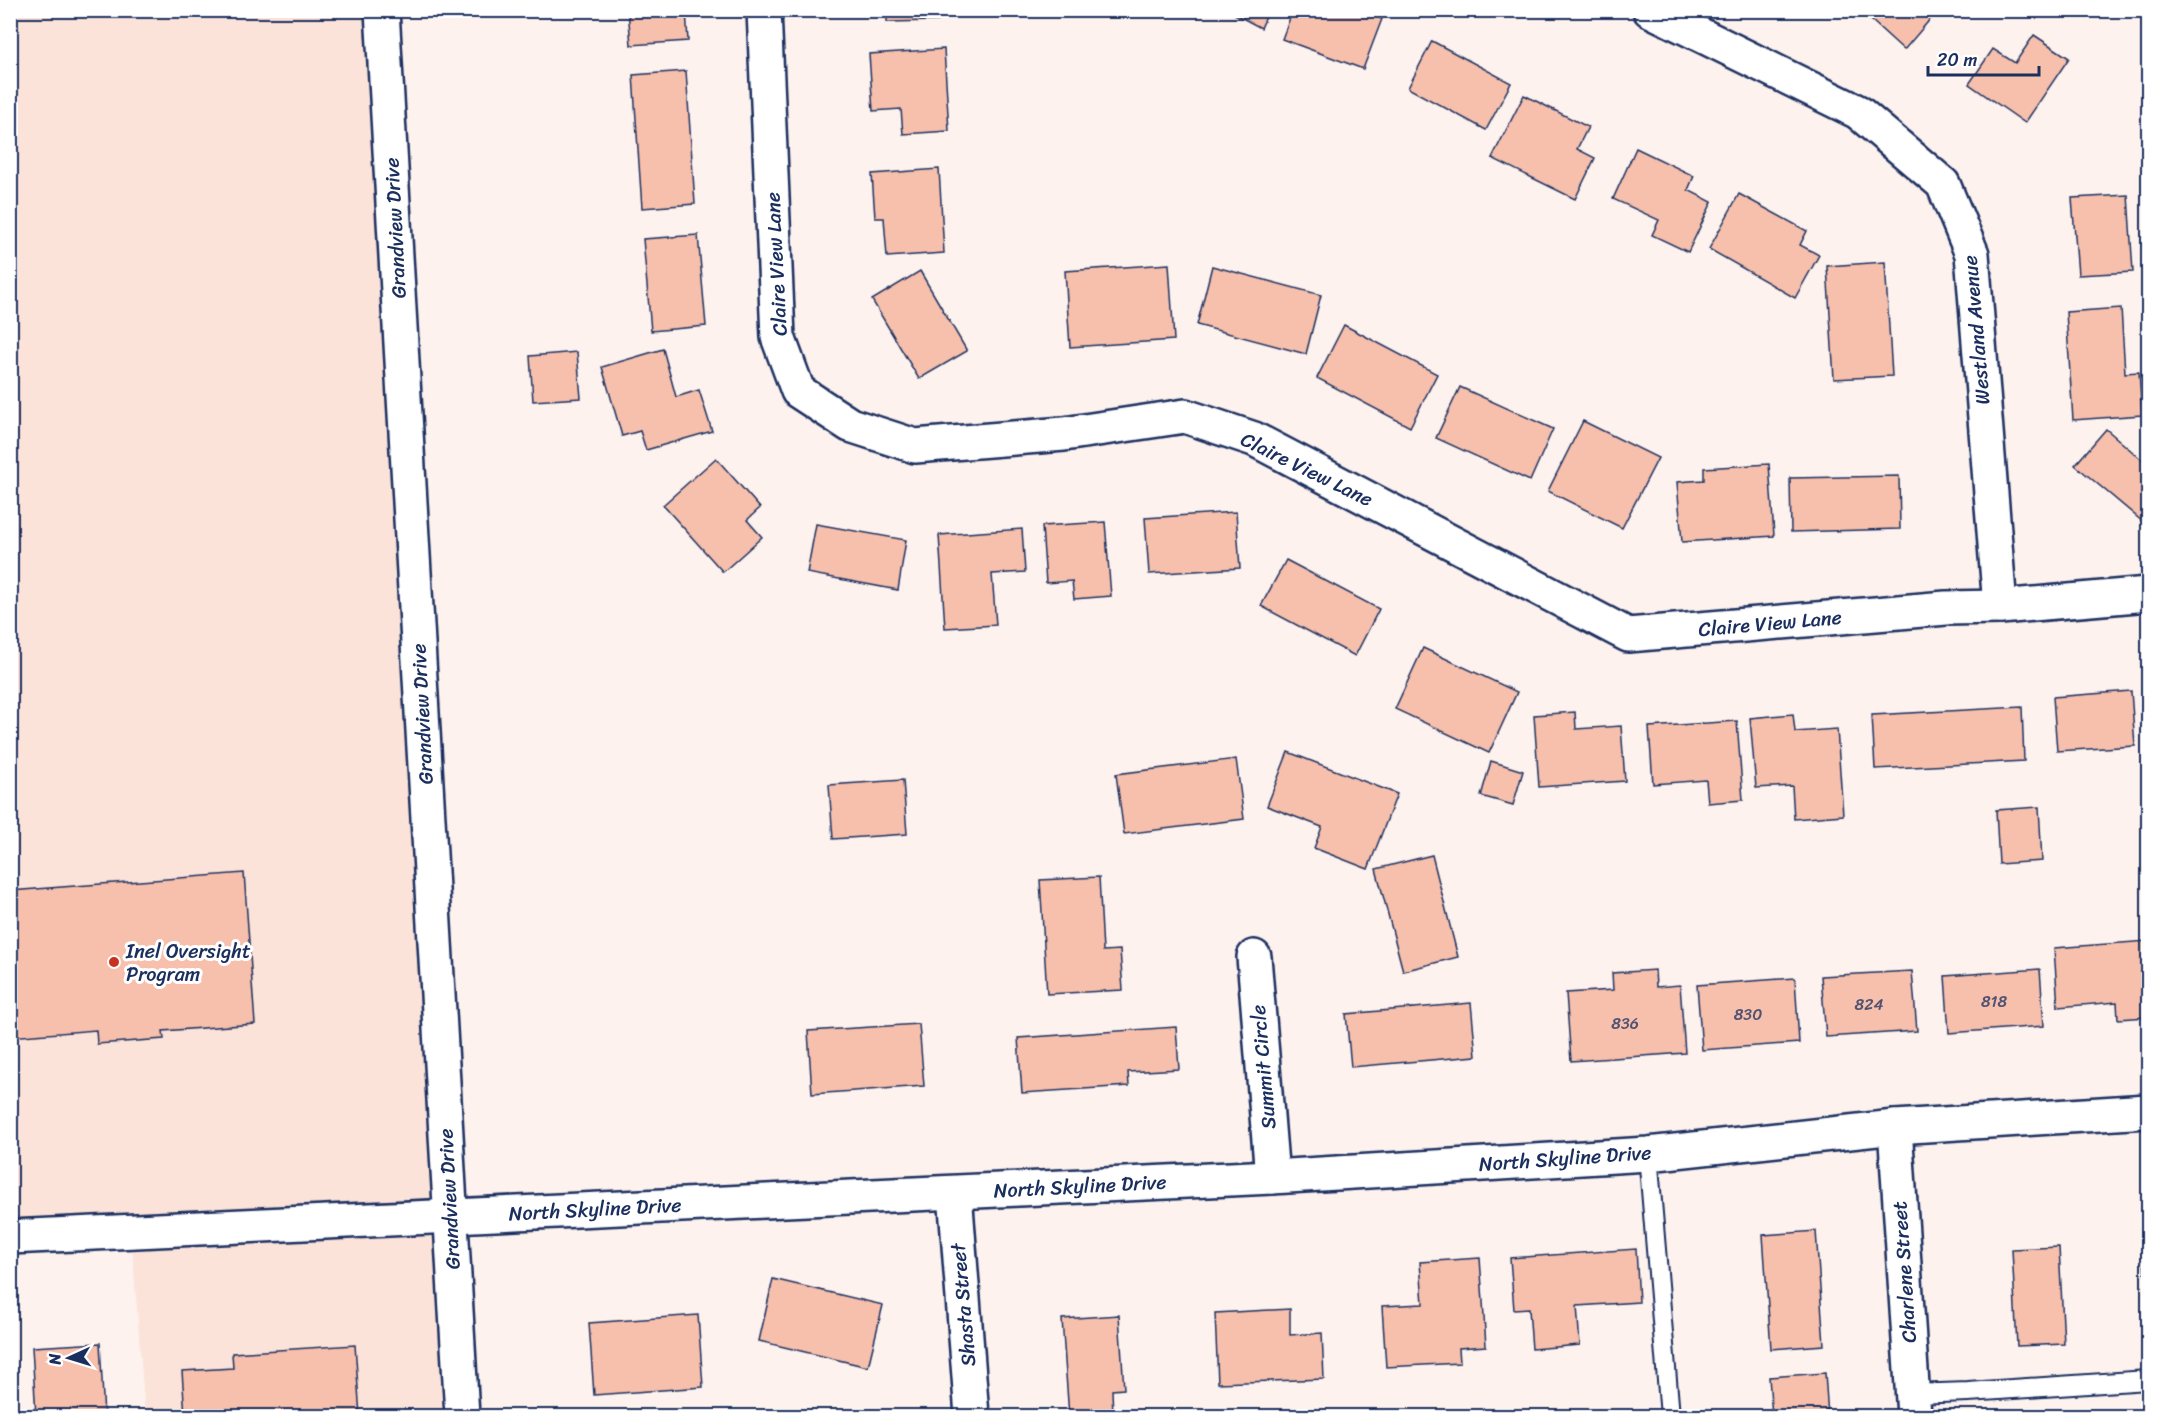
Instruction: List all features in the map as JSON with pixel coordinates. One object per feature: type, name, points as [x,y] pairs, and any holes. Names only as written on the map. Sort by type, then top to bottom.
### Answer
[{"type":"street","name":"Grandview Drive","points":[[382,10],[462,1416]]},
{"type":"street","name":"Claire View Lane","points":[[764,10],[778,337],[798,392],[850,425],[915,446],[1064,434],[1185,416],[1254,439],[1628,635],[1946,608],[2000,607],[2148,594]]},
{"type":"street","name":"Westland Avenue","points":[[1650,10],[1858,112],[1943,184],[1972,254],[2000,607]]},
{"type":"street","name":"Summit Circle","points":[[1254,957],[1272,1177]]},
{"type":"street","name":"North Skyline Drive","points":[[10,1237],[1272,1177],[1648,1154],[1895,1127],[2148,1112]]},
{"type":"street","name":"Charlene Street","points":[[1895,1127],[1913,1405]]},
{"type":"street","name":"Shasta Street","points":[[954,1192],[972,1416]]},
{"type":"lane","points":[[1648,1154],[1670,1416]]},
{"type":"lane","points":[[1913,1405],[1968,1392],[2148,1380]]},
{"type":"shaded area","points":[[11,11],[382,11],[463,1416],[145,1416],[131,1231],[11,1237]]},
{"type":"building","points":[[628,10],[686,10],[688,41],[631,45]]},
{"type":"building","points":[[887,10],[938,10],[938,21],[887,22]]},
{"type":"building","points":[[1227,10],[1269,10],[1261,28]]},
{"type":"building","points":[[1293,10],[1361,10],[1382,19],[1363,69],[1282,39]]},
{"type":"building","points":[[1860,10],[1938,10],[1904,50]]},
{"type":"building","points":[[2034,35],[2069,58],[2025,123],[1969,84],[1993,49],[2015,63]]},
{"type":"building","points":[[1432,41],[1511,83],[1486,130],[1408,88]]},
{"type":"building","points":[[944,49],[949,131],[903,134],[901,109],[873,111],[869,54]]},
{"type":"building","points":[[686,71],[695,204],[642,208],[633,75]]},
{"type":"building","points":[[1524,95],[1588,127],[1577,149],[1595,158],[1575,199],[1492,158]]},
{"type":"building","points":[[1636,148],[1694,176],[1688,190],[1712,202],[1688,252],[1652,235],[1659,220],[1613,199]]},
{"type":"building","points":[[939,169],[944,253],[887,257],[884,218],[875,218],[872,174]]},
{"type":"building","points":[[1739,194],[1807,231],[1800,245],[1819,255],[1795,298],[1709,249]]},
{"type":"building","points":[[2128,195],[2133,272],[2078,275],[2072,198]]},
{"type":"building","points":[[698,235],[706,326],[651,331],[643,239]]},
{"type":"building","points":[[1885,262],[1892,376],[1834,379],[1827,266]]},
{"type":"building","points":[[1169,264],[1174,340],[1070,347],[1065,271]]},
{"type":"building","points":[[1212,266],[1321,295],[1306,354],[1197,325]]},
{"type":"building","points":[[920,271],[967,351],[919,379],[872,300]]},
{"type":"building","points":[[2121,308],[2125,373],[2139,372],[2142,415],[2073,420],[2066,312]]},
{"type":"building","points":[[1344,325],[1437,374],[1410,427],[1317,378]]},
{"type":"building","points":[[663,349],[676,397],[699,390],[712,431],[646,450],[640,431],[622,436],[602,367]]},
{"type":"building","points":[[577,352],[581,398],[533,401],[530,356]]},
{"type":"building","points":[[1460,387],[1553,429],[1530,481],[1436,438]]},
{"type":"building","points":[[1583,421],[1658,458],[1622,528],[1548,491]]},
{"type":"building","points":[[2106,429],[2148,465],[2148,516],[2143,522],[2075,465]]},
{"type":"building","points":[[716,458],[760,508],[747,520],[762,537],[723,572],[663,505]]},
{"type":"building","points":[[1769,464],[1774,536],[1682,542],[1677,482],[1704,480],[1704,468]]},
{"type":"building","points":[[1899,476],[1900,529],[1791,532],[1790,478]]},
{"type":"building","points":[[1236,512],[1240,568],[1149,574],[1145,518]]},
{"type":"building","points":[[1105,522],[1111,596],[1074,599],[1072,581],[1046,583],[1042,526]]},
{"type":"building","points":[[816,524],[906,540],[898,590],[807,573]]},
{"type":"building","points":[[1022,529],[1025,572],[992,574],[996,625],[945,628],[939,535]]},
{"type":"building","points":[[1286,560],[1379,609],[1355,656],[1261,606]]},
{"type":"building","points":[[1423,648],[1517,692],[1489,753],[1395,709]]},
{"type":"building","points":[[2131,691],[2135,746],[2057,751],[2053,697]]},
{"type":"building","points":[[2022,707],[2024,761],[1875,769],[1872,715]]},
{"type":"building","points":[[1575,712],[1576,729],[1621,726],[1625,781],[1539,787],[1534,715]]},
{"type":"building","points":[[1793,714],[1795,732],[1837,729],[1843,815],[1794,819],[1792,786],[1756,788],[1750,718]]},
{"type":"building","points":[[1737,721],[1743,800],[1708,803],[1706,780],[1653,784],[1649,727]]},
{"type":"building","points":[[1288,752],[1397,794],[1368,869],[1314,848],[1322,827],[1267,806]]},
{"type":"building","points":[[1236,759],[1244,819],[1124,834],[1116,774]]},
{"type":"building","points":[[1491,761],[1523,771],[1513,805],[1481,796]]},
{"type":"building","points":[[903,780],[907,834],[833,839],[829,785]]},
{"type":"building","points":[[2039,807],[2042,861],[1999,864],[1996,810]]},
{"type":"building","points":[[1432,855],[1458,957],[1403,971],[1376,869]]},
{"type":"building","points":[[244,873],[255,1024],[163,1031],[164,1039],[97,1044],[96,1030],[10,1037],[10,891]]},
{"type":"building","points":[[1099,877],[1103,951],[1120,950],[1123,990],[1047,994],[1040,880]]},
{"type":"building","points":[[2148,941],[2148,1017],[2118,1019],[2117,1002],[2058,1007],[2054,948]]},
{"type":"building","points":[[2040,969],[2044,1026],[1949,1033],[1945,976]]},
{"type":"building","points":[[1655,970],[1656,987],[1680,985],[1685,1053],[1571,1061],[1566,993],[1613,990],[1612,973]]},
{"type":"building","points":[[1912,971],[1917,1031],[1826,1037],[1821,976]]},
{"type":"building","points":[[1795,978],[1799,1043],[1702,1050],[1697,985]]},
{"type":"building","points":[[1471,1003],[1476,1056],[1351,1067],[1346,1014]]},
{"type":"building","points":[[919,1024],[924,1086],[812,1094],[808,1031]]},
{"type":"building","points":[[1176,1027],[1179,1069],[1128,1072],[1129,1086],[1022,1093],[1018,1038]]},
{"type":"building","points":[[2148,1217],[2148,1273],[2145,1273],[2141,1218]]},
{"type":"building","points":[[1816,1231],[1824,1345],[1771,1349],[1763,1235]]},
{"type":"building","points":[[2059,1247],[2064,1344],[2017,1346],[2012,1249]]},
{"type":"building","points":[[1636,1249],[1639,1302],[1577,1306],[1580,1345],[1532,1349],[1529,1309],[1514,1310],[1510,1258]]},
{"type":"building","points":[[1480,1258],[1486,1346],[1459,1348],[1460,1363],[1386,1367],[1382,1306],[1423,1304],[1420,1262]]},
{"type":"building","points":[[773,1279],[883,1305],[868,1367],[759,1341]]},
{"type":"building","points":[[1290,1309],[1290,1335],[1322,1333],[1324,1379],[1218,1383],[1215,1313]]},
{"type":"building","points":[[698,1315],[703,1387],[594,1395],[589,1323]]},
{"type":"building","points":[[1119,1315],[1124,1389],[1112,1390],[1113,1416],[1069,1416],[1062,1319]]},
{"type":"building","points":[[100,1343],[104,1416],[36,1416],[32,1347]]},
{"type":"building","points":[[355,1345],[360,1416],[185,1416],[182,1371],[233,1368],[232,1353]]},
{"type":"building","points":[[1825,1373],[1828,1416],[1772,1416],[1769,1377]]},
{"type":"place","name":"Inel Oversight Program","points":[[114,962]]}]
